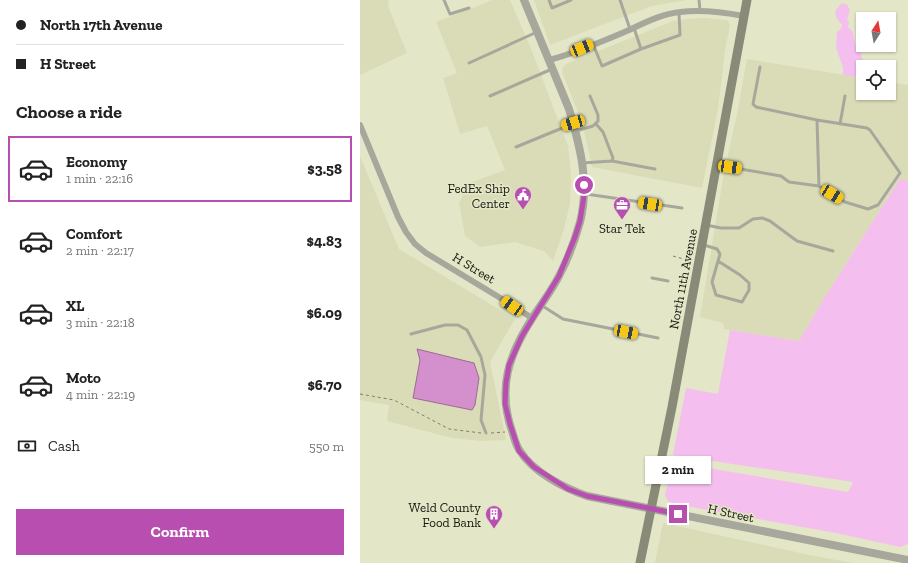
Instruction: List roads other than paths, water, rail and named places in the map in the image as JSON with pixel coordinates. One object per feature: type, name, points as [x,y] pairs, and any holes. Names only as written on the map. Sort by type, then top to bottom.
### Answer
[{"type":"main road","name":"North 11th Avenue","points":[[640,563],[672,407],[747,0]]},
{"type":"street","points":[[524,0],[569,109],[582,163],[584,193],[581,216],[575,237],[559,276],[532,318]]},
{"type":"street","points":[[548,60],[561,57],[660,16],[700,10],[718,11],[744,16]]},
{"type":"street","name":"H Street","points":[[360,125],[398,217],[406,232],[415,244],[426,253],[532,318],[509,365],[505,404],[519,451],[534,467],[568,489],[587,496],[908,560]]},
{"type":"lane","points":[[444,0],[450,14],[470,8]]},
{"type":"lane","points":[[549,0],[552,8],[571,0]]},
{"type":"lane","points":[[620,0],[641,49]]},
{"type":"lane","points":[[699,0],[700,10]]},
{"type":"lane","points":[[593,44],[602,66],[641,49],[680,35],[679,12]]},
{"type":"lane","points":[[469,63],[536,32]]},
{"type":"lane","points":[[717,166],[781,176],[789,182],[819,186],[845,202],[868,209],[878,205],[900,173],[870,130],[867,128],[817,120],[756,107],[753,104],[760,67]]},
{"type":"lane","points":[[490,96],[552,69]]},
{"type":"lane","points":[[590,96],[598,115],[596,124]]},
{"type":"lane","points":[[840,124],[845,96]]},
{"type":"lane","points":[[817,120],[819,186]]},
{"type":"lane","points":[[516,147],[565,126],[574,127],[596,124]]},
{"type":"lane","points":[[596,124],[603,132],[613,158],[612,161]]},
{"type":"lane","points":[[582,163],[612,161],[655,169]]},
{"type":"lane","points":[[584,193],[682,208]]},
{"type":"lane","points":[[706,225],[721,228],[739,228],[753,220],[762,218],[770,221],[797,241],[833,250]]},
{"type":"lane","points":[[702,244],[717,249],[720,254],[718,261],[712,282],[716,295],[742,302],[749,290],[749,283],[740,275],[718,261]]},
{"type":"lane","points":[[652,278],[668,281]]},
{"type":"lane","points":[[541,305],[563,319],[658,338]]},
{"type":"lane","points":[[411,334],[445,325],[458,325],[467,330],[481,357],[485,375],[481,420],[486,433]]},
{"type":"place","name":"FedEx Ship Center","points":[[523,210]]},
{"type":"place","name":"Star Tek","points":[[622,220]]},
{"type":"place","name":"Weld County Food Bank","points":[[494,529]]}]
